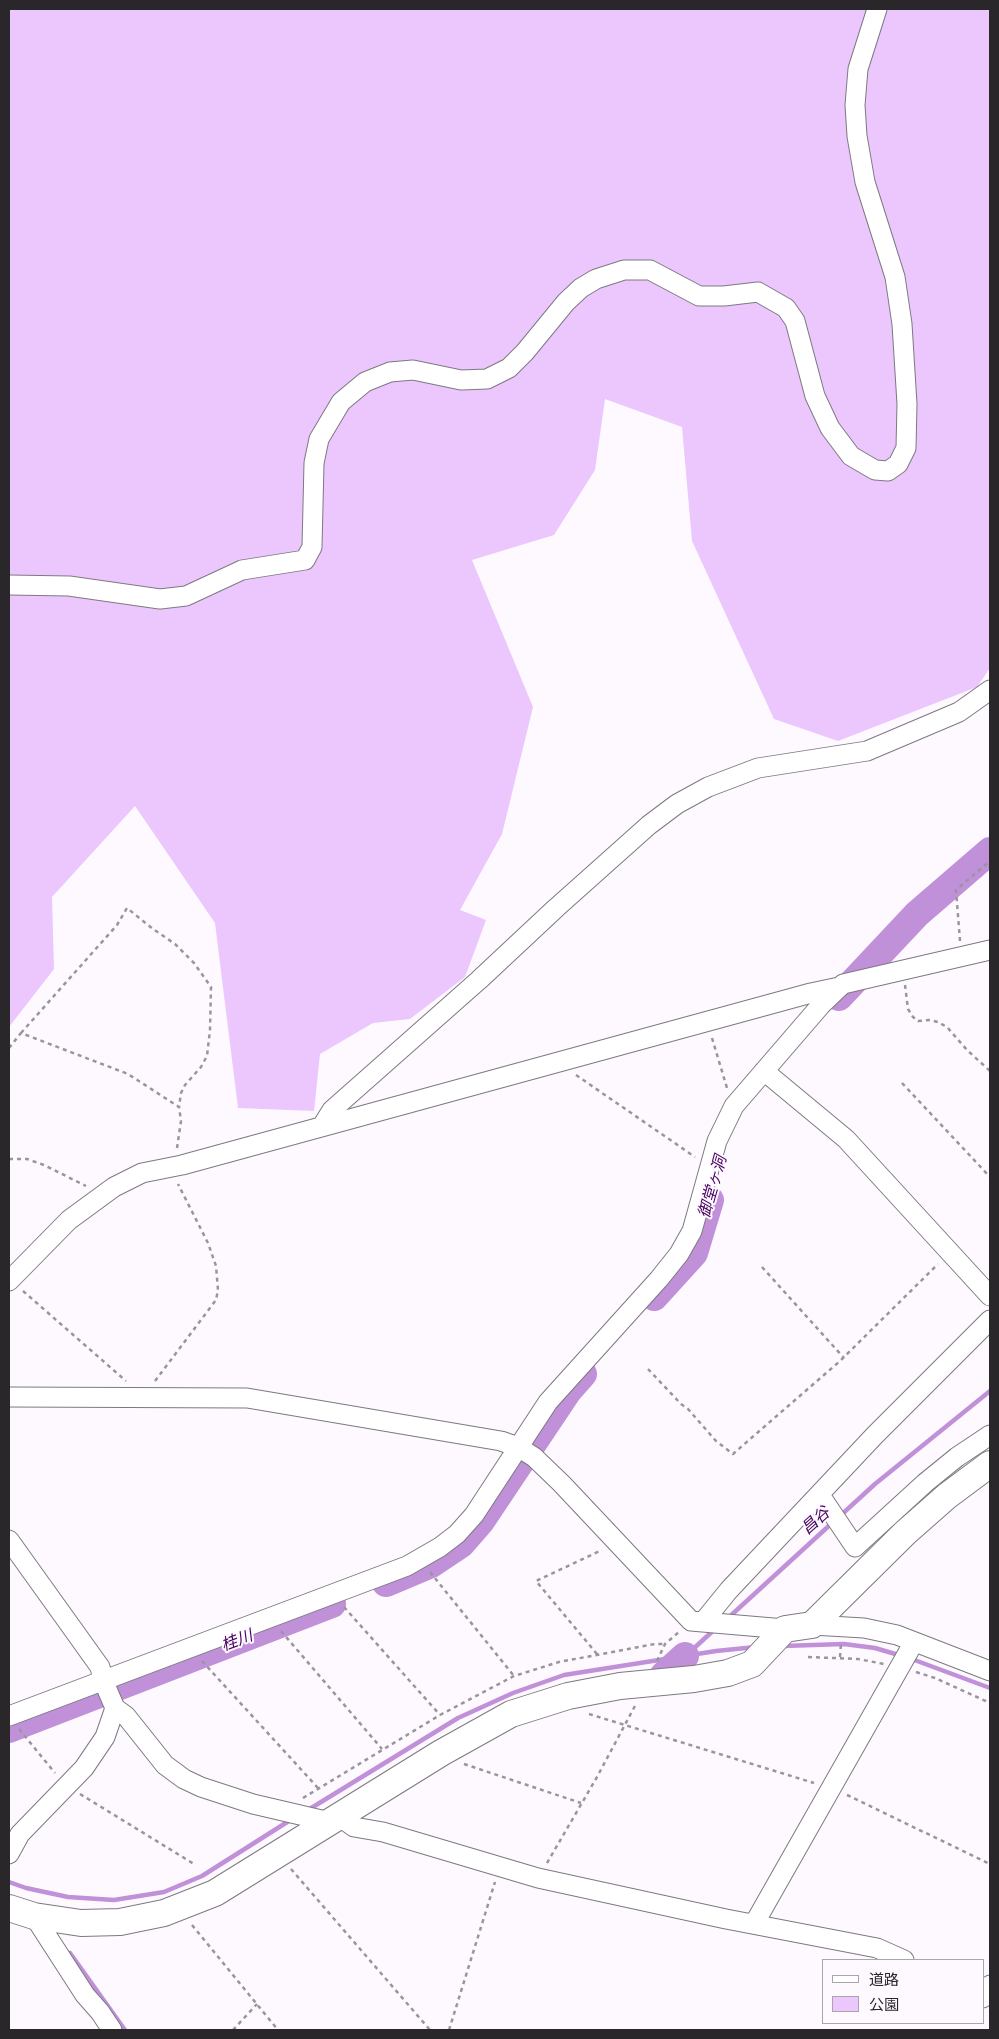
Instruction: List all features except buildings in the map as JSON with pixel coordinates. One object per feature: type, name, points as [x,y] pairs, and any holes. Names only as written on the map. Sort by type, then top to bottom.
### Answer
[{"type":"street","points":[[9,585],[69,586],[160,599],[186,596],[242,570],[305,560],[312,547],[314,463],[319,439],[341,402],[365,382],[390,372],[413,370],[461,380],[487,379],[509,368],[520,358],[566,302],[581,288],[596,279],[624,270],[650,270],[699,296],[724,296],[758,292],[786,308],[795,321],[815,396],[830,428],[851,456],[875,470],[888,471],[898,464],[906,448],[907,404],[902,324],[895,277],[865,182],[856,136],[855,105],[858,69],[877,9]]},
{"type":"street","points":[[322,1126],[332,1110],[479,980],[648,825],[677,804],[708,787],[758,768],[867,751],[959,712],[990,690]]},
{"type":"street","points":[[14,1723],[110,1695],[407,1566],[440,1547],[457,1534],[474,1515],[553,1396],[659,1279],[679,1254],[692,1231],[717,1141],[734,1106],[839,987],[843,984],[904,969],[961,958],[990,950]]},
{"type":"street","points":[[9,1280],[69,1220],[114,1187],[142,1173],[172,1167],[839,987]]},
{"type":"street","points":[[764,1070],[846,1139],[990,1296]]},
{"type":"street","points":[[703,1622],[729,1590],[882,1428],[990,1320]]},
{"type":"street","points":[[9,1397],[247,1398],[492,1440],[518,1447],[534,1457],[562,1484],[691,1621],[784,1629],[812,1625],[864,1628],[897,1635],[990,1671]]},
{"type":"street","points":[[820,1495],[855,1547],[925,1482],[957,1457],[990,1435]]},
{"type":"street","points":[[812,1625],[905,1533],[947,1496],[990,1464]]},
{"type":"street","points":[[9,1540],[100,1667],[110,1695],[126,1716],[165,1765],[184,1779],[201,1787],[283,1811],[335,1820],[354,1827],[383,1832],[538,1878],[877,1948],[902,1959]]},
{"type":"street","points":[[9,1908],[34,1916],[82,1923],[120,1922],[164,1913],[178,1908],[216,1893],[441,1753],[511,1714],[570,1695],[620,1686],[648,1678],[694,1679],[728,1673],[752,1664],[784,1629]]},
{"type":"street","points":[[754,1924],[914,1642]]},
{"type":"street","points":[[9,1854],[14,1828],[67,1786],[84,1768],[105,1737],[110,1695]]},
{"type":"street","points":[[34,1916],[84,1995],[100,2012],[112,2030]]},
{"type":"street","points":[[984,1998],[990,1985]]},
{"type":"path","points":[[961,958],[956,890],[990,861]]},
{"type":"path","points":[[9,1048],[117,925],[127,908],[153,930],[175,944],[194,962],[211,987],[210,1022],[206,1056],[201,1068],[185,1085],[181,1093],[179,1107],[181,1121],[172,1167],[208,1243],[216,1266],[218,1290],[216,1300],[170,1363],[142,1397],[136,1389],[9,1280]]},
{"type":"path","points":[[904,969],[908,1009],[913,1017],[918,1021],[930,1020],[947,1027],[967,1050],[990,1071]]},
{"type":"path","points":[[706,1022],[734,1106]]},
{"type":"path","points":[[22,1033],[128,1074],[179,1107]]},
{"type":"path","points":[[562,1062],[573,1073],[709,1166]]},
{"type":"path","points":[[902,1083],[990,1177]]},
{"type":"path","points":[[9,1159],[26,1159],[44,1165],[87,1187],[99,1198]]},
{"type":"path","points":[[648,1369],[688,1409],[716,1441],[732,1454],[844,1358],[950,1252]]},
{"type":"path","points":[[762,1267],[844,1358]]},
{"type":"path","points":[[597,1654],[536,1581],[610,1547],[616,1541]]},
{"type":"path","points":[[429,1570],[514,1676]]},
{"type":"path","points":[[342,1605],[440,1715]]},
{"type":"path","points":[[280,1630],[382,1749]]},
{"type":"path","points":[[283,1811],[440,1715],[514,1676],[539,1667],[597,1654],[665,1644],[626,1725],[538,1878]]},
{"type":"path","points":[[201,1659],[318,1788]]},
{"type":"path","points":[[570,1695],[575,1707],[587,1713],[831,1789],[990,1864]]},
{"type":"path","points":[[14,1723],[67,1786],[194,1864]]},
{"type":"path","points":[[441,1753],[450,1759],[581,1803]]},
{"type":"path","points":[[278,1854],[430,2030]]},
{"type":"path","points":[[449,2030],[500,1866]]},
{"type":"path","points":[[178,1908],[278,2030]]},
{"type":"path","points":[[233,2030],[257,2004]]},
{"type":"green space","points":[[9,9],[990,9],[990,668],[977,687],[838,741],[774,719],[692,541],[682,427],[605,399],[595,470],[554,535],[472,560],[533,707],[502,834],[460,910],[486,920],[465,977],[410,1019],[373,1023],[320,1054],[314,1111],[238,1108],[215,923],[135,806],[52,897],[54,969],[9,1027]]},
{"type":"waterway","name":"御堂ヶ洞","points":[[839,997],[917,914],[990,851]]},
{"type":"waterway","name":"御堂ヶ洞","points":[[654,1297],[694,1253],[710,1200]]},
{"type":"waterway","name":"御堂ヶ洞","points":[[386,1583],[431,1564],[461,1544],[481,1521],[568,1391],[583,1374]]},
{"type":"waterway","name":"昌谷","points":[[840,1516],[875,1484],[990,1391]]},
{"type":"waterway","name":"昌谷","points":[[727,1619],[832,1523]]},
{"type":"waterway","name":"桂川","points":[[9,1729],[332,1604]]},
{"type":"waterway","name":"昌谷","points":[[669,1671],[715,1629]]},
{"type":"waterway","points":[[783,1646],[844,1644],[875,1648],[902,1656]]},
{"type":"waterway","points":[[308,1810],[458,1718],[513,1693],[564,1675],[716,1651],[756,1647]]},
{"type":"waterway","name":"昌谷","points":[[664,1675],[685,1656]]},
{"type":"waterway","points":[[909,1658],[990,1688]]},
{"type":"waterway","points":[[9,1882],[26,1888],[68,1897],[114,1900],[164,1892],[202,1876],[292,1819]]},
{"type":"waterway","points":[[70,1953],[125,2030]]}]
